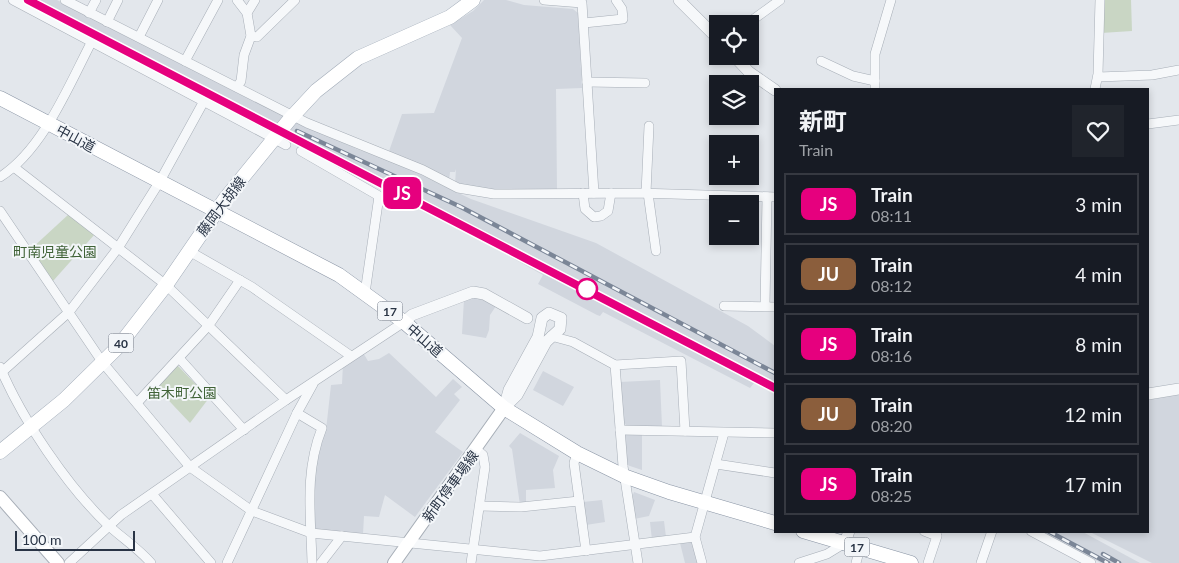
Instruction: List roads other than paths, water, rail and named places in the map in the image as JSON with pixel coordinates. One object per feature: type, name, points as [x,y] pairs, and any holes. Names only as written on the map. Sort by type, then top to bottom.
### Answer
[{"type":"main road","name":"藤岡大胡線","points":[[0,452],[64,400],[118,347],[166,285],[216,211],[280,142],[293,116],[329,79],[358,58],[450,17],[473,0]]},
{"type":"main road","name":"中山道","points":[[0,98],[339,275],[404,322],[504,408],[578,453],[624,476],[705,503],[774,523]]},
{"type":"main road","name":"新町停車場線","points":[[394,563],[477,450],[504,408]]},
{"type":"main road","points":[[0,497],[58,563]]},
{"type":"main road","name":"17","points":[[818,533],[847,537],[860,548],[911,563]]},
{"type":"street","points":[[13,0],[280,142]]},
{"type":"street","points":[[65,0],[293,116],[423,170],[458,188],[494,194],[647,193],[771,197],[765,306]]},
{"type":"street","points":[[89,13],[96,0]]},
{"type":"street","points":[[107,22],[118,0]]},
{"type":"street","points":[[139,37],[158,0]]},
{"type":"street","points":[[185,61],[218,0]]},
{"type":"street","points":[[237,0],[247,13],[251,36],[244,55],[241,81],[237,87]]},
{"type":"street","points":[[247,13],[255,0]]},
{"type":"street","points":[[251,36],[258,37],[295,0]]},
{"type":"street","points":[[544,0],[582,3],[594,193]]},
{"type":"street","points":[[584,23],[623,19],[622,9],[616,0]]},
{"type":"street","points":[[679,0],[709,30]]},
{"type":"street","points":[[759,15],[780,0]]},
{"type":"street","points":[[821,61],[875,85],[875,54],[891,0]]},
{"type":"street","points":[[1095,88],[1098,77],[1100,0]]},
{"type":"street","points":[[0,177],[15,168],[49,123],[92,41]]},
{"type":"street","points":[[742,65],[749,72],[774,89]]},
{"type":"street","points":[[1098,77],[1152,75],[1179,70]]},
{"type":"street","points":[[587,82],[645,83]]},
{"type":"street","points":[[151,563],[108,526],[68,480],[31,427],[1,369],[69,312],[118,248],[160,181],[204,101]]},
{"type":"street","points":[[1149,124],[1179,120]]},
{"type":"street","points":[[649,126],[647,193],[656,251]]},
{"type":"street","points":[[301,151],[379,196],[365,293]]},
{"type":"street","points":[[15,168],[166,285],[210,325],[286,400]]},
{"type":"street","points":[[582,193],[585,209],[594,217],[601,216],[608,211],[611,193]]},
{"type":"street","points":[[0,211],[103,362],[190,467],[252,511],[311,533],[540,556],[586,552],[695,537]]},
{"type":"street","points":[[189,251],[240,280],[351,356]]},
{"type":"street","points":[[137,403],[210,325],[240,280]]},
{"type":"street","points":[[69,563],[108,526],[152,494],[412,315],[473,292],[484,294],[527,318],[534,325],[538,337]]},
{"type":"street","points":[[724,306],[774,306]]},
{"type":"street","points":[[527,318],[549,313],[558,315],[574,342]]},
{"type":"street","points":[[504,408],[509,390],[538,337],[542,318],[549,313]]},
{"type":"street","points":[[504,408],[517,395],[550,336],[557,333],[562,322]]},
{"type":"street","points":[[550,336],[574,342],[615,365],[681,361],[685,431]]},
{"type":"street","points":[[179,358],[244,430]]},
{"type":"street","points":[[615,365],[624,476],[638,563]]},
{"type":"street","points":[[227,563],[297,413],[314,382]]},
{"type":"street","points":[[1149,394],[1179,389]]},
{"type":"street","points":[[297,413],[322,428],[312,458],[309,505],[312,563]]},
{"type":"street","points":[[620,430],[774,433]]},
{"type":"street","points":[[702,563],[695,537],[724,432]]},
{"type":"street","points":[[471,563],[485,467],[483,456],[477,450]]},
{"type":"street","points":[[578,453],[574,464],[586,552]]},
{"type":"street","points":[[716,464],[774,472]]},
{"type":"street","points":[[152,494],[210,563]]},
{"type":"street","points":[[480,506],[521,507],[579,501]]},
{"type":"street","points":[[928,563],[937,536],[929,533]]},
{"type":"street","points":[[981,563],[991,533]]},
{"type":"street","points":[[1035,533],[1091,563]]},
{"type":"street","points":[[320,563],[342,536]]},
{"type":"street","points":[[799,563],[818,558],[847,537]]},
{"type":"street","points":[[856,563],[860,548]]},
{"type":"railway","points":[[28,0],[774,387]]},
{"type":"railway","points":[[297,131],[461,207],[774,372]]},
{"type":"railway","points":[[1052,533],[1108,563]]},
{"type":"railway","points":[[1103,554],[1119,563]]},
{"type":"train","name":"JS","points":[[28,0],[774,387]]},
{"type":"park label","name":"町南児童公園","points":[[55,251]]},
{"type":"park label","name":"笛木町公園","points":[[182,392]]}]
